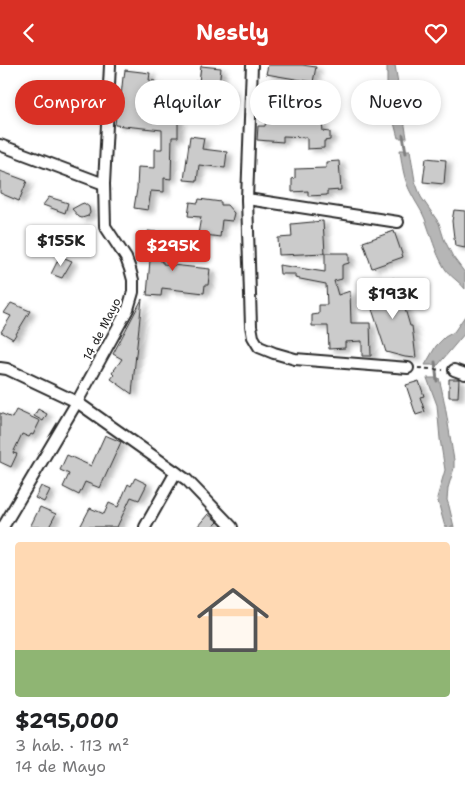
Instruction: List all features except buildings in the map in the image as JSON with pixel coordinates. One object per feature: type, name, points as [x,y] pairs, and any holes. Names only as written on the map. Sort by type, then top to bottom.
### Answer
[{"type":"street","name":"14 de Mayo","points":[[3,527],[77,402],[128,309],[133,292],[133,280],[126,258],[105,226],[104,184],[110,65]]},
{"type":"street","points":[[252,65],[247,199],[251,326],[253,337],[259,347],[295,359],[408,368]]},
{"type":"street","points":[[0,145],[104,184]]},
{"type":"street","points":[[247,199],[398,223]]},
{"type":"street","points":[[0,367],[77,402],[187,480],[232,527]]},
{"type":"street","points":[[454,371],[465,374]]},
{"type":"street","points":[[145,527],[176,472]]},
{"type":"path","points":[[408,368],[454,371]]},
{"type":"shaded area","points":[[387,65],[395,65],[397,80],[387,80]]},
{"type":"shaded area","points":[[395,125],[405,125],[407,138],[398,138]]},
{"type":"shaded area","points":[[400,150],[410,150],[415,181],[421,197],[439,223],[453,257],[465,273],[465,289],[446,270],[438,255],[424,216],[407,184]]},
{"type":"shaded area","points":[[465,316],[465,333],[438,365],[425,365],[436,346],[445,337],[454,332]]},
{"type":"shaded area","points":[[427,378],[439,378],[446,408],[454,460],[447,500],[454,527],[445,527],[437,498],[445,470],[437,405]]},
{"type":"waterway","points":[[403,135],[406,153]]},
{"type":"waterway","points":[[435,362],[437,381]]}]
